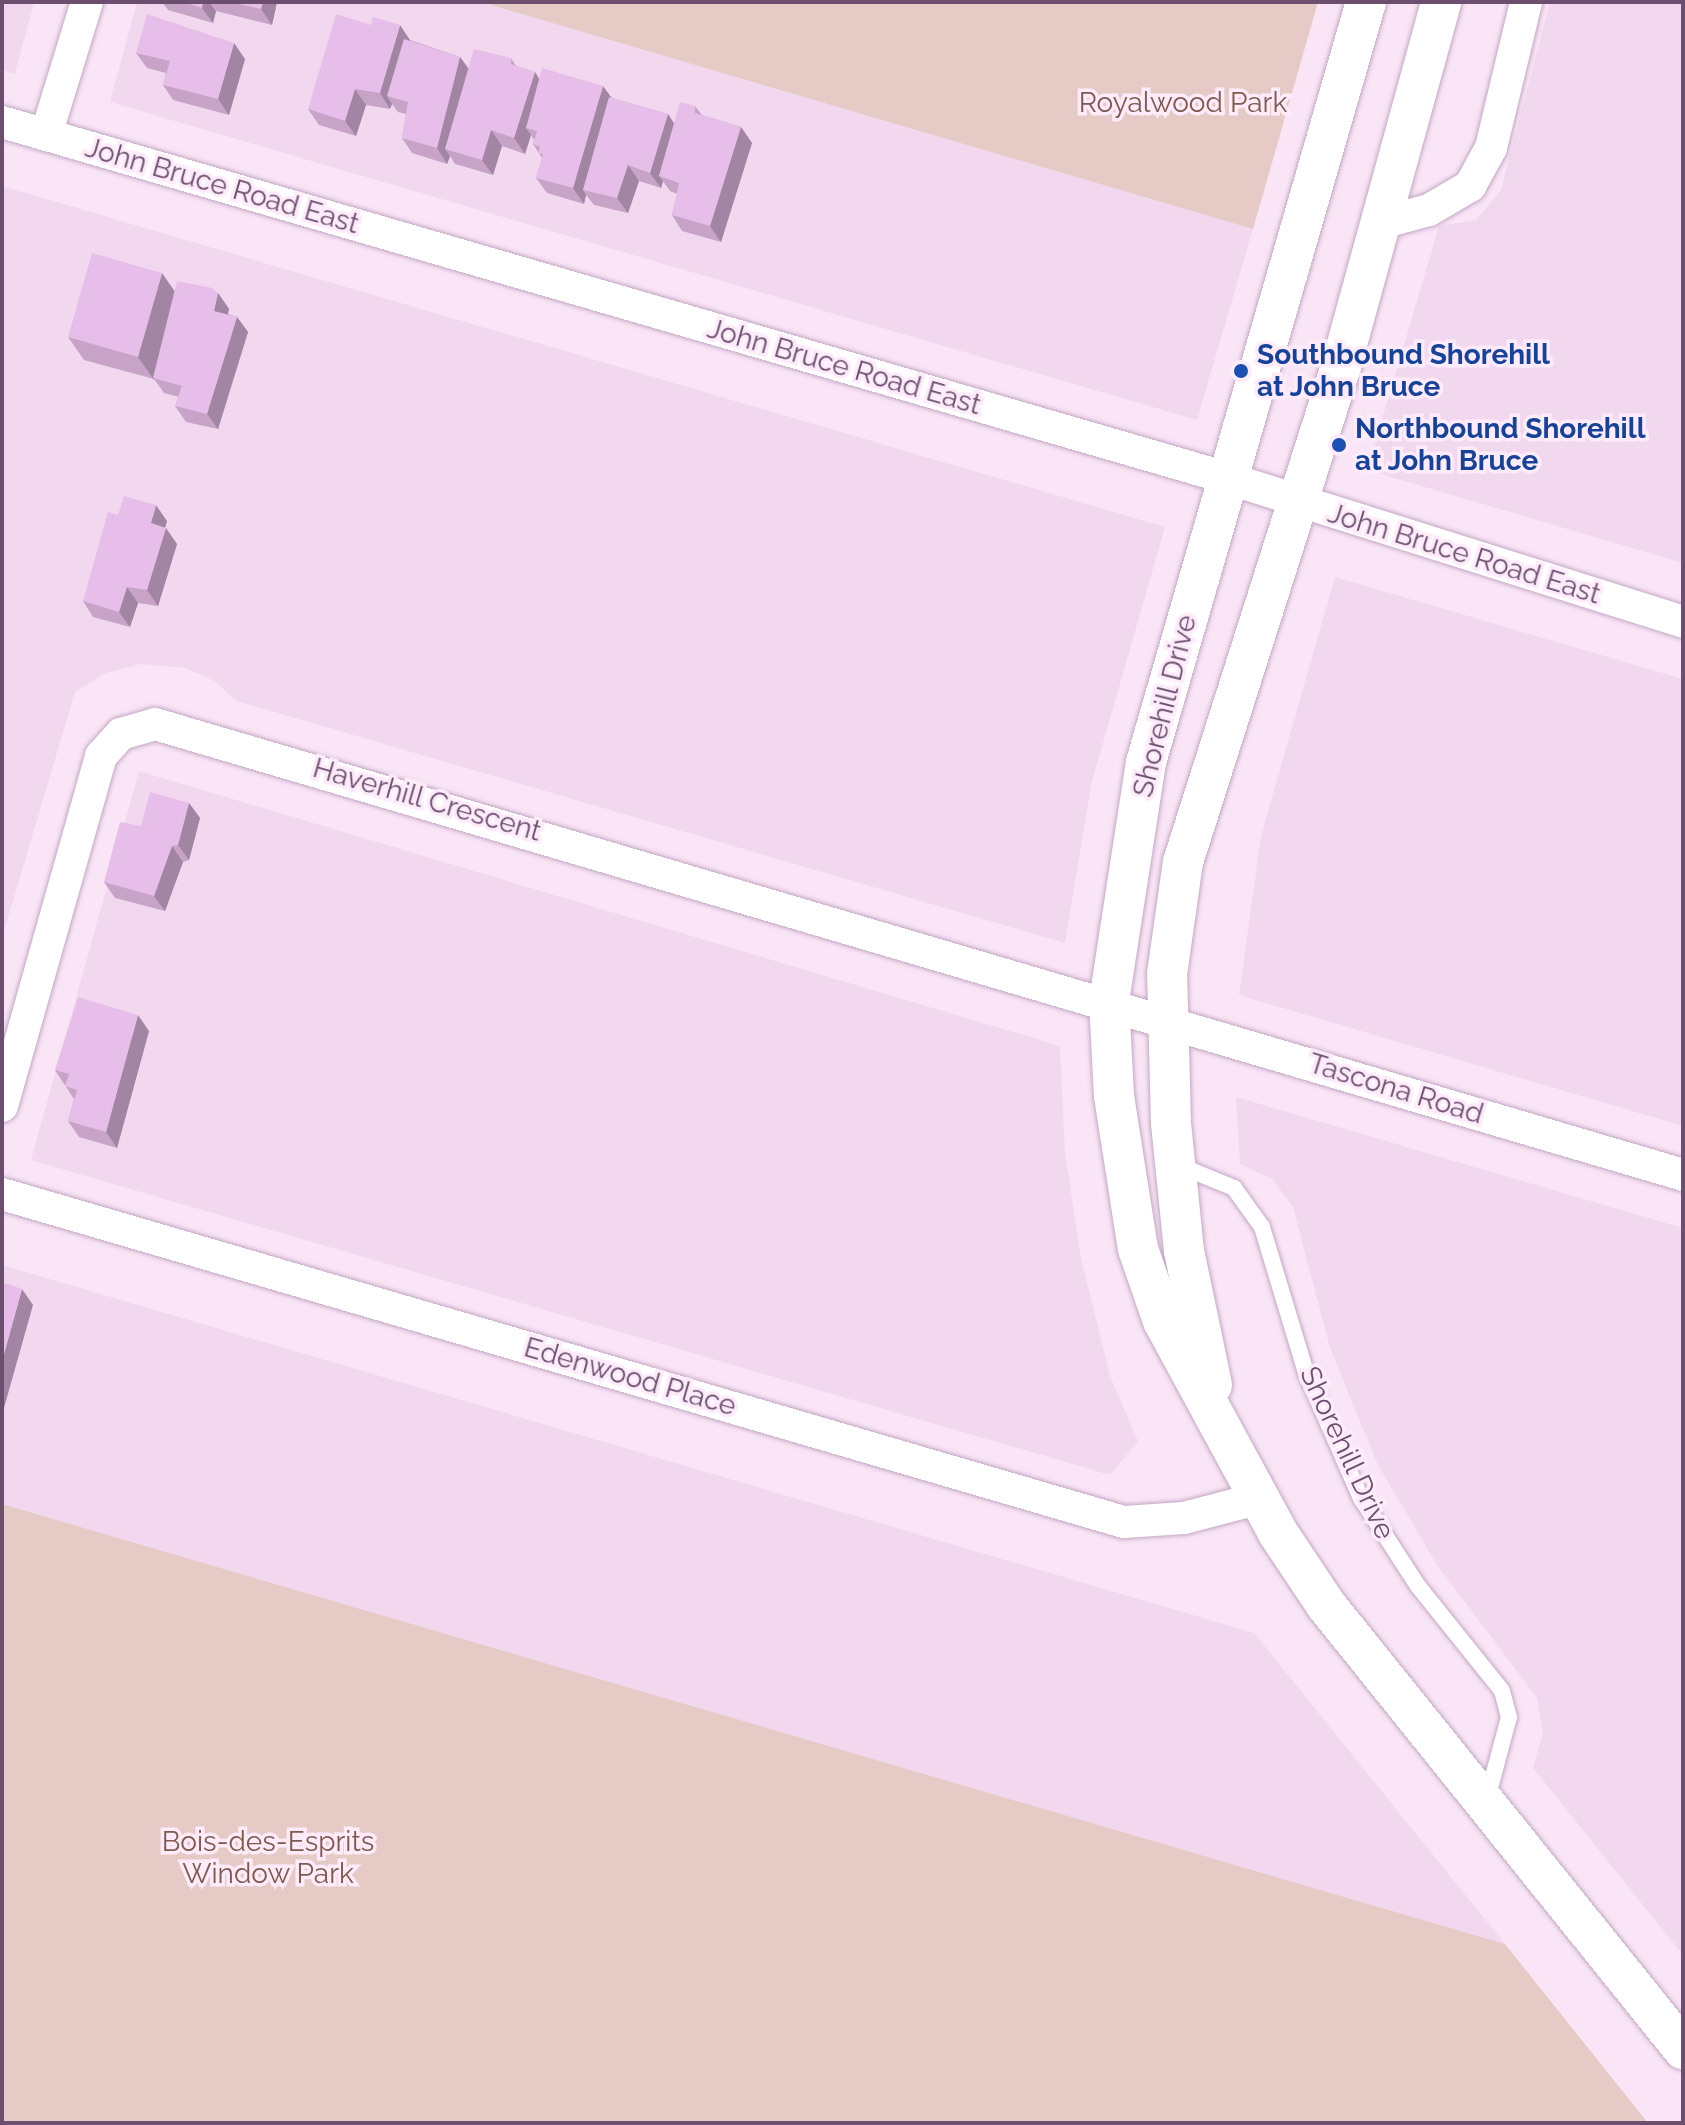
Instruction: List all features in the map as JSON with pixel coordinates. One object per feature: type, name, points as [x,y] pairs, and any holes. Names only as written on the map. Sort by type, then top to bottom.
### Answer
[{"type":"street","points":[[46,135],[87,2]]},
{"type":"street","name":"Shorehill Drive","points":[[1366,2],[1270,348],[1227,478],[1146,762],[1109,1001],[1114,1096],[1138,1249],[1163,1321],[1260,1498],[1326,1605],[1486,1805],[1680,2038]]},
{"type":"street","name":"Shorehill Drive","points":[[1216,1413],[1184,1251],[1173,1163],[1165,1019],[1183,862],[1381,223],[1441,2]]},
{"type":"street","points":[[1381,223],[1429,210],[1470,186],[1491,148],[1526,2]]},
{"type":"street","name":"John Bruce Road East","points":[[2,122],[1227,478],[1683,622]]},
{"type":"street","name":"Haverhill Crescent","points":[[2,1106],[101,756],[121,734],[155,724],[1109,1001]]},
{"type":"street","name":"Tascona Road","points":[[1109,1001],[1683,1175]]},
{"type":"street","name":"Edenwood Place","points":[[2,1194],[1124,1522],[1184,1518],[1260,1498]]},
{"type":"lane","name":"Shorehill Drive","points":[[1173,1163],[1234,1188],[1262,1227],[1306,1373],[1361,1498],[1418,1586],[1502,1691],[1509,1717],[1486,1805]]},
{"type":"shaded area","points":[[2,2],[34,2],[15,74],[2,70]]},
{"type":"shaded area","points":[[137,2],[481,2],[1253,229],[1197,420],[110,102]]},
{"type":"shaded area","points":[[1550,2],[1683,2],[1683,563],[1367,470],[1439,226],[1476,220],[1501,190]]},
{"type":"shaded area","points":[[2,186],[1165,527],[1091,785],[1065,943],[237,701],[214,681],[186,668],[141,664],[106,673],[75,692],[2,938]]},
{"type":"shaded area","points":[[1335,577],[1683,679],[1683,1126],[1239,995],[1261,836]]},
{"type":"shaded area","points":[[139,771],[1060,1046],[1065,1152],[1081,1259],[1110,1376],[1138,1441],[1110,1475],[31,1160]]},
{"type":"shaded area","points":[[1236,1097],[1683,1228],[1683,1955],[1533,1768],[1543,1733],[1537,1698],[1437,1565],[1378,1465],[1330,1348],[1293,1207],[1272,1179],[1240,1164]]},
{"type":"shaded area","points":[[2,1265],[1254,1633],[1505,1944],[2,1504]]},
{"type":"green space","name":"Royalwood Park","points":[[481,2],[1318,2],[1253,229]]},
{"type":"green space","name":"Bois-des-Esprits Window Park","points":[[2,1504],[1505,1944],[1648,2123],[2,2123]]},
{"type":"building","points":[[183,2],[203,2],[202,8]]},
{"type":"building","points":[[230,2],[263,2],[261,9]]},
{"type":"building","points":[[147,14],[234,43],[218,99],[163,85],[170,61],[136,53]]},
{"type":"building","points":[[336,14],[371,25],[373,17],[400,25],[380,93],[355,89],[345,121],[308,109]]},
{"type":"building","points":[[404,39],[460,57],[437,148],[402,138],[408,102],[387,96]]},
{"type":"building","points":[[474,49],[511,58],[511,64],[535,72],[514,138],[491,130],[482,160],[445,149]]},
{"type":"building","points":[[542,68],[603,86],[573,188],[536,178],[543,154],[538,153],[540,147],[533,144],[537,131],[526,128]]},
{"type":"building","points":[[609,97],[668,114],[650,173],[628,165],[617,198],[583,190]]},
{"type":"building","points":[[680,102],[695,106],[695,113],[741,127],[710,226],[672,215],[679,183],[659,176]]},
{"type":"building","points":[[92,253],[162,273],[138,357],[68,337]]},
{"type":"building","points":[[177,281],[212,288],[218,293],[214,311],[237,317],[207,414],[175,406],[182,386],[153,378]]},
{"type":"building","points":[[124,496],[156,505],[151,523],[166,528],[147,590],[127,587],[119,612],[83,601],[108,512],[118,515]]},
{"type":"building","points":[[150,792],[189,803],[178,845],[172,846],[154,896],[104,882],[120,822],[141,826]]},
{"type":"building","points":[[78,997],[138,1015],[106,1132],[68,1121],[77,1090],[65,1086],[69,1074],[55,1070]]},
{"type":"building","points":[[2,1282],[22,1289],[2,1361]]},
{"type":"place","name":"Southbound Shorehill at John Bruce","points":[[1241,371]]},
{"type":"place","name":"Northbound Shorehill at John Bruce","points":[[1339,445]]}]
